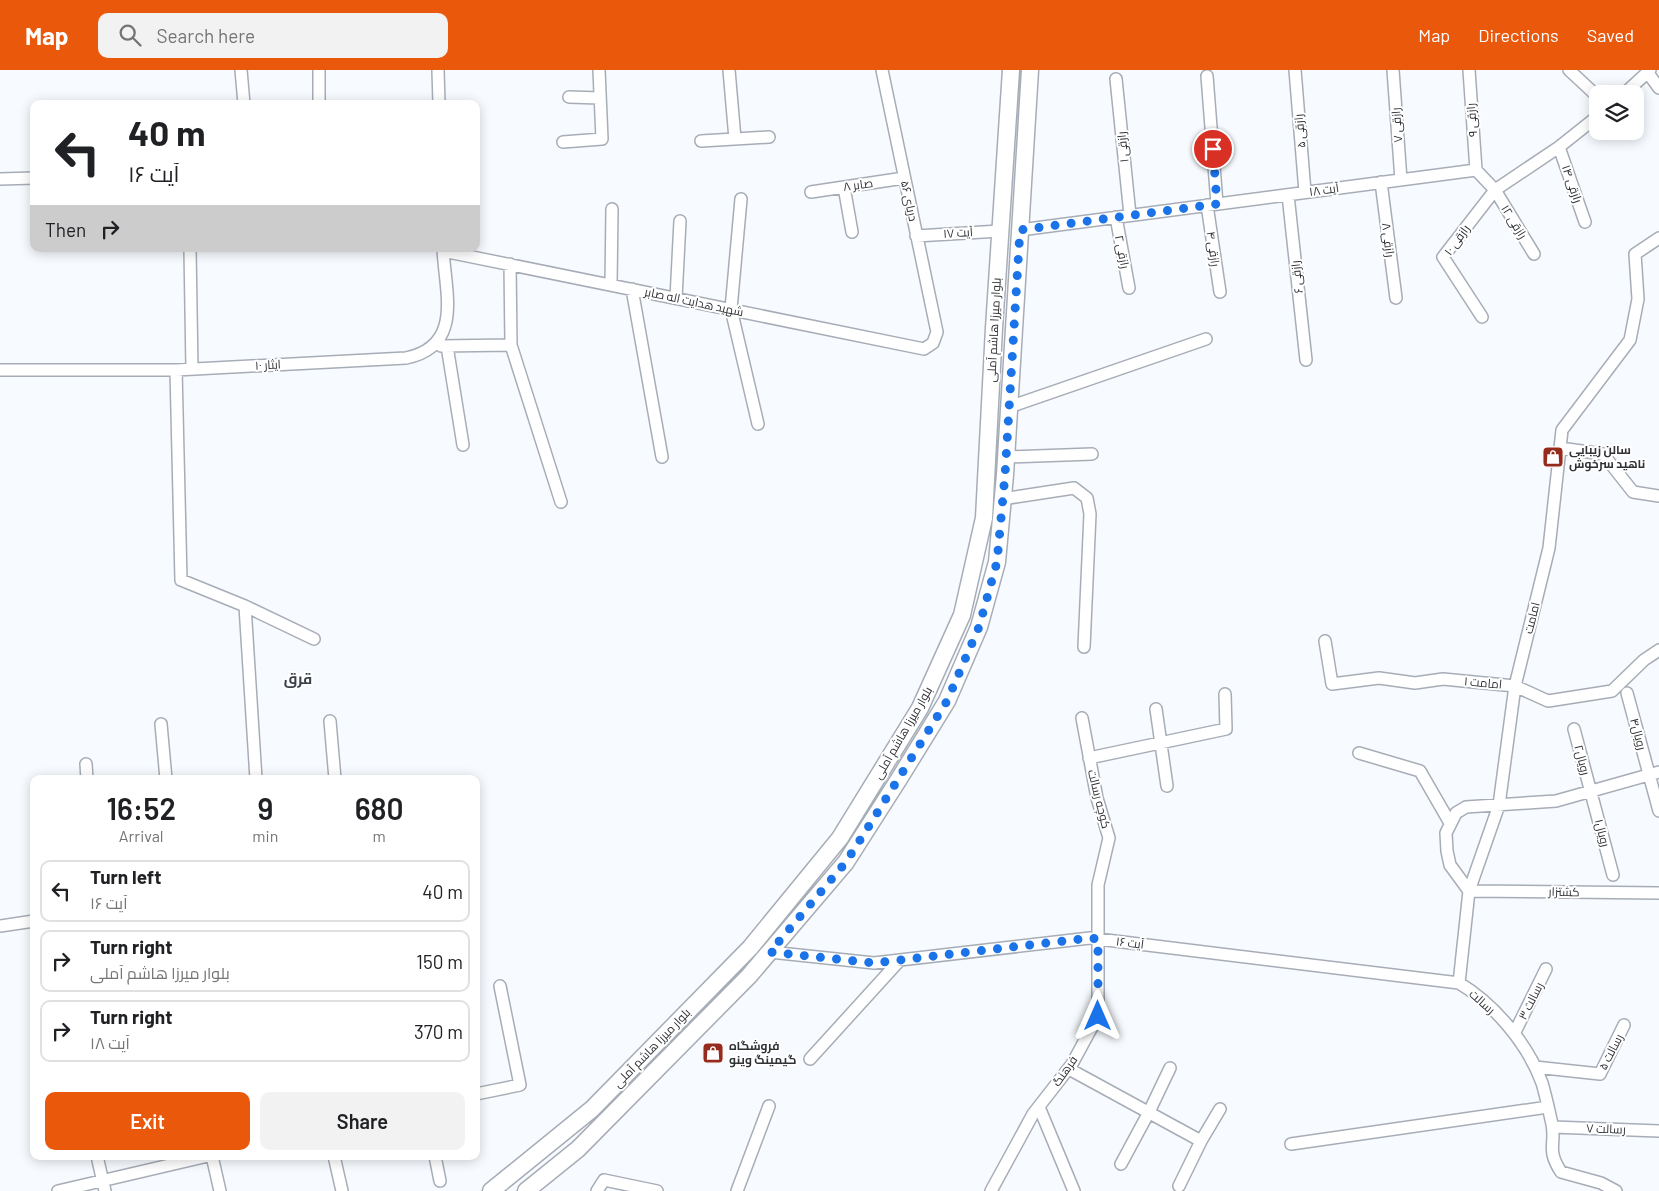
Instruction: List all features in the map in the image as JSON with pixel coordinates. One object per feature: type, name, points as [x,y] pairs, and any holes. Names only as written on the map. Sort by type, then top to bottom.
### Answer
[{"type":"main road","name":"بلوار میرزا هاشم آملی","points":[[491,1191],[592,1109],[750,948],[840,838],[920,708],[962,615],[984,518],[1011,70]]},
{"type":"main road","name":"بلوار میرزا هاشم آملی","points":[[526,1191],[578,1148],[749,976],[770,952],[846,862],[947,701],[979,627],[997,562],[1006,458],[1030,70]]},
{"type":"main road","points":[[993,344],[1002,349],[1013,348]]},
{"type":"main road","points":[[991,377],[1000,373],[1008,377],[1010,382]]},
{"type":"main road","points":[[672,1027],[685,1041]]},
{"type":"street","points":[[241,70],[244,100]]},
{"type":"street","points":[[319,70],[319,100]]},
{"type":"street","points":[[438,70],[439,100]]},
{"type":"street","points":[[563,142],[602,138],[599,70]]},
{"type":"street","points":[[729,70],[735,139]]},
{"type":"street","name":"دریای ۵۶","points":[[882,70],[937,332]]},
{"type":"street","name":"رازقی ۵","points":[[1295,70],[1305,192]]},
{"type":"street","name":"رازقی ۷","points":[[1393,70],[1401,180]]},
{"type":"street","name":"رازقی ۹","points":[[1468,70],[1476,170]]},
{"type":"street","points":[[1568,70],[1589,89]]},
{"type":"street","points":[[1634,85],[1649,71],[1659,88]]},
{"type":"street","name":"رازقی ۴","points":[[1207,76],[1212,205],[1220,292]]},
{"type":"street","name":"رازقی ۱","points":[[1116,79],[1130,215]]},
{"type":"street","points":[[569,97],[600,98]]},
{"type":"street","points":[[1476,170],[1495,190],[1559,147],[1589,123]]},
{"type":"street","points":[[701,141],[769,137]]},
{"type":"street","name":"رازقی ۱۴","points":[[1559,147],[1585,222]]},
{"type":"street","name":"آیت ۱۸","points":[[1020,230],[1476,170]]},
{"type":"street","points":[[0,179],[30,178]]},
{"type":"street","name":"صابر ۸","points":[[811,192],[904,178]]},
{"type":"street","name":"رازقی ۸","points":[[1381,182],[1396,298]]},
{"type":"street","points":[[844,187],[852,232]]},
{"type":"street","name":"رازقی ۱۲","points":[[1495,190],[1534,254]]},
{"type":"street","name":"رازقی ۱۰","points":[[1482,317],[1443,257],[1495,190]]},
{"type":"street","name":"رازقی ۶","points":[[1288,195],[1306,360]]},
{"type":"street","points":[[741,199],[731,309],[758,424]]},
{"type":"street","points":[[611,285],[612,210]]},
{"type":"street","name":"رازقی ۲","points":[[1116,217],[1129,288]]},
{"type":"street","points":[[676,298],[680,221]]},
{"type":"street","name":"آیت ۱۷","points":[[916,236],[1000,231]]},
{"type":"street","name":"امامت","points":[[1499,805],[1515,686],[1549,548],[1562,430],[1630,340],[1638,299],[1635,254],[1659,238]]},
{"type":"street","points":[[190,252],[192,369]]},
{"type":"street","points":[[435,346],[442,336],[448,313],[443,252]]},
{"type":"street","name":"شهید هدایت اله صابر","points":[[453,252],[924,349],[933,343],[937,332]]},
{"type":"street","points":[[510,264],[511,345],[561,502]]},
{"type":"street","points":[[632,289],[662,457]]},
{"type":"street","points":[[1009,407],[1206,339]]},
{"type":"street","points":[[435,346],[511,345]]},
{"type":"street","name":"ایثار ۱۰","points":[[0,370],[176,370],[406,358],[418,355],[435,346]]},
{"type":"street","points":[[448,346],[463,445]]},
{"type":"street","points":[[176,370],[181,580],[245,606],[314,639]]},
{"type":"street","points":[[1560,448],[1603,454],[1633,492],[1659,496]]},
{"type":"street","points":[[1006,458],[1092,454]]},
{"type":"street","points":[[1002,499],[1074,488],[1087,498],[1090,514],[1084,647]]},
{"type":"street","points":[[245,606],[256,775]]},
{"type":"street","name":"امامت ۱","points":[[1325,641],[1332,684],[1380,678],[1415,683],[1443,679],[1515,686],[1548,700],[1612,691],[1644,660],[1659,650]]},
{"type":"street","name":"رویال۴","points":[[1627,693],[1654,774],[1659,811]]},
{"type":"street","points":[[1089,758],[1226,729],[1225,694]]},
{"type":"street","points":[[1156,709],[1167,786]]},
{"type":"street","name":"کوچه رسالت","points":[[1082,718],[1096,798],[1109,838],[1098,885],[1098,939]]},
{"type":"street","points":[[330,721],[335,775]]},
{"type":"street","points":[[161,724],[166,775]]},
{"type":"street","name":"رویال۲","points":[[1574,729],[1591,791]]},
{"type":"street","points":[[1359,753],[1420,771],[1450,823]]},
{"type":"street","points":[[86,764],[87,775]]},
{"type":"street","points":[[1469,891],[1450,865],[1446,832],[1456,813],[1466,806],[1556,801],[1654,774]]},
{"type":"street","name":"رویال۱","points":[[1591,791],[1613,874]]},
{"type":"street","name":"رسالت","points":[[1499,805],[1469,891],[1459,984],[1471,991],[1515,1032],[1535,1067],[1542,1083],[1553,1127],[1552,1152],[1555,1163],[1561,1172],[1601,1183],[1616,1191]]},
{"type":"street","name":"کشتزار","points":[[1469,891],[1659,893]]},
{"type":"street","points":[[0,926],[30,922]]},
{"type":"street","name":"آیت ۱۶","points":[[770,952],[874,963],[1090,938],[1459,984]]},
{"type":"street","name":"فرهنگ","points":[[991,1191],[1033,1114],[1069,1069],[1098,1016],[1098,939]]},
{"type":"street","points":[[810,1059],[900,960]]},
{"type":"street","name":"رسالت ۳","points":[[1515,1032],[1546,969]]},
{"type":"street","points":[[480,1093],[520,1085],[500,986]]},
{"type":"street","name":"رسالت ۵","points":[[1535,1067],[1600,1074],[1624,1025]]},
{"type":"street","points":[[1121,1164],[1170,1068]]},
{"type":"street","points":[[1069,1069],[1201,1141]]},
{"type":"street","points":[[737,1191],[768,1106]]},
{"type":"street","points":[[1039,1107],[1074,1191]]},
{"type":"street","points":[[1291,1144],[1548,1107]]},
{"type":"street","points":[[1179,1186],[1201,1141],[1220,1109]]},
{"type":"street","name":"رسالت ۷","points":[[1553,1127],[1659,1131]]},
{"type":"street","points":[[98,1160],[104,1186]]},
{"type":"street","points":[[58,1191],[104,1186],[194,1160]]},
{"type":"street","points":[[213,1160],[220,1191]]},
{"type":"street","points":[[335,1160],[342,1191]]},
{"type":"street","points":[[436,1160],[440,1181]]},
{"type":"street","points":[[597,1191],[604,1180],[657,1191]]},
{"type":"place","name":"سالن زیبایی ناهید سرخوش","points":[[1553,457]]},
{"type":"place","name":"فروشگاه گیمینگ وینو","points":[[713,1053]]},
{"type":"district","name":"قرق","points":[[298,679]]},
{"type":"route","points":[[1098,1016],[1098,939],[1090,938],[874,963],[770,952],[846,862],[947,701],[979,627],[997,562],[1005,475],[1020,230],[1217,204],[1213,149]]}]
